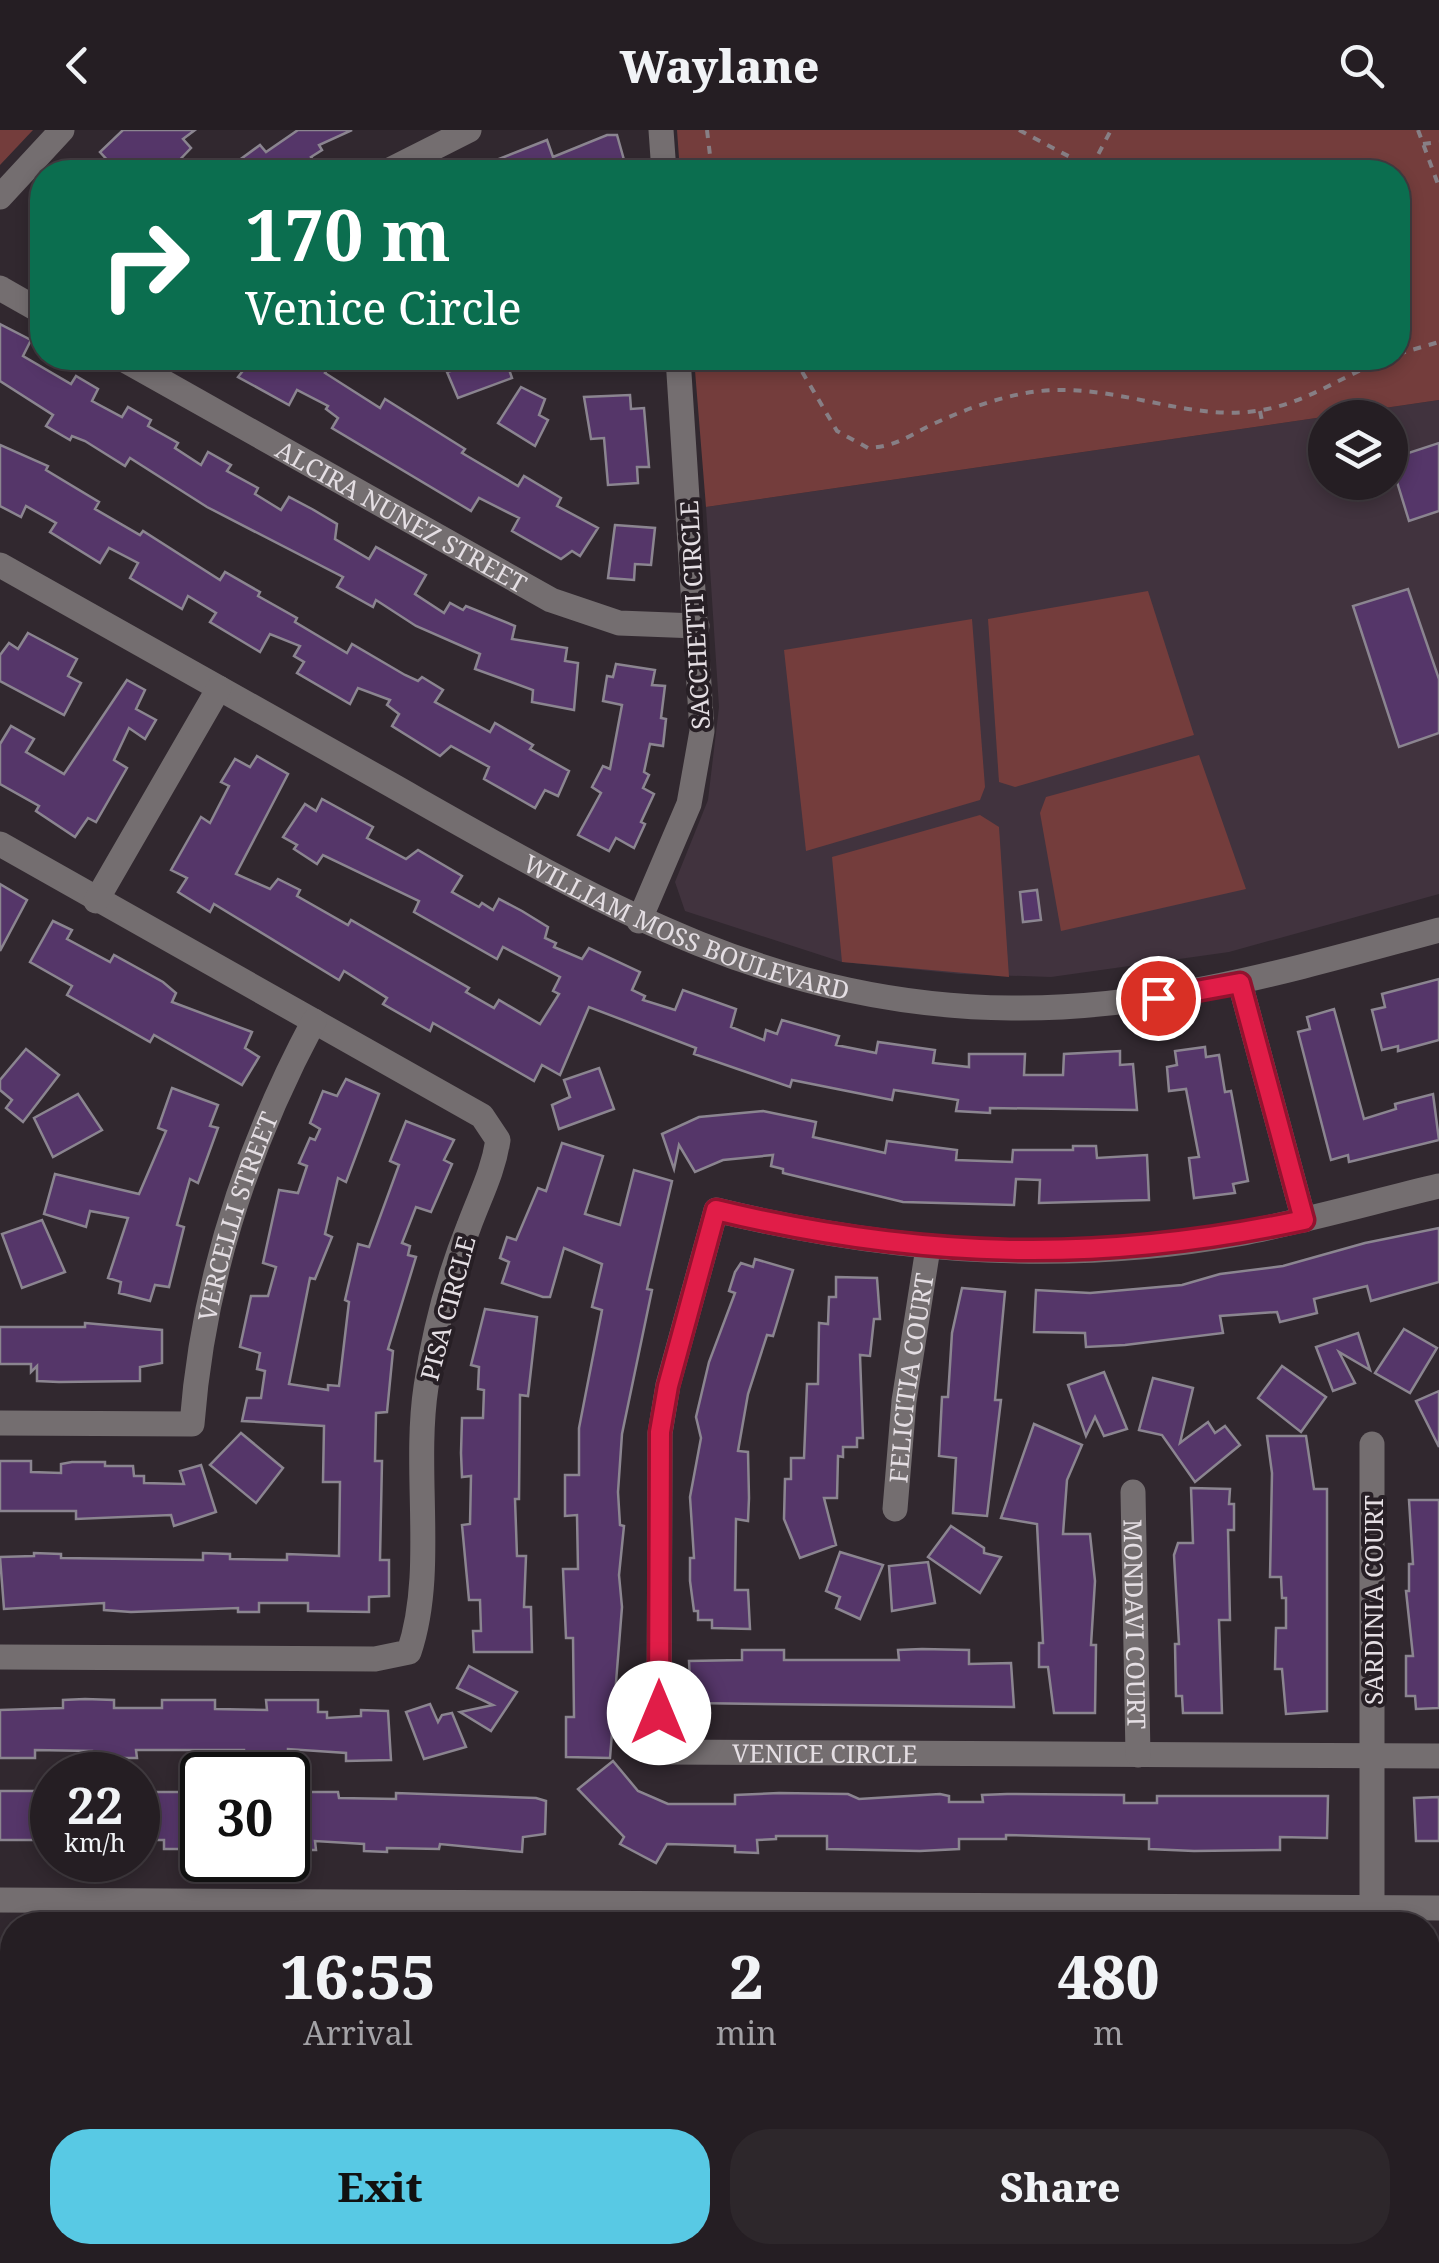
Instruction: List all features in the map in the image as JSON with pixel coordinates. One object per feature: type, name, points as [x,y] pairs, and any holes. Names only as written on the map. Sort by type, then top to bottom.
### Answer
[{"type":"street","points":[[35,160],[62,130]]},
{"type":"street","points":[[410,160],[469,130]]},
{"type":"street","points":[[661,130],[663,160]]},
{"type":"street","points":[[0,198],[30,165]]},
{"type":"street","points":[[0,288],[30,305]]},
{"type":"street","name":"ALCIRA NUNEZ STREET","points":[[166,370],[551,600],[619,624],[697,626]]},
{"type":"street","name":"SACCHETTI CIRCLE","points":[[640,921],[676,843],[698,767],[702,686],[679,370]]},
{"type":"street","name":"WILLIAM MOSS BOULEVARD","points":[[0,565],[640,921],[775,972],[863,993],[942,1004],[1008,1008],[1109,1004],[1240,983],[1439,930]]},
{"type":"street","points":[[96,901],[219,688]]},
{"type":"street","name":"PISA CIRCLE","points":[[0,844],[482,1116],[498,1140],[493,1171],[451,1276],[426,1390],[420,1451],[420,1619],[409,1652],[375,1659],[0,1656]]},
{"type":"street","points":[[1240,983],[1304,1220]]},
{"type":"street","name":"VERCELLI STREET","points":[[0,1423],[192,1424],[202,1332],[235,1198],[258,1134],[314,1021]]},
{"type":"street","name":"VENICE CIRCLE","points":[[1439,1186],[1238,1234],[1094,1251],[928,1248],[824,1234],[716,1210],[668,1386],[660,1432],[659,1752],[1439,1756]]},
{"type":"street","name":"FELICITIA COURT","points":[[896,1509],[904,1402],[928,1248]]},
{"type":"street","name":"SARDINIA COURT","points":[[1372,1444],[1374,1756]]},
{"type":"street","name":"MONDAVI COURT","points":[[1133,1492],[1138,1754]]},
{"type":"street","points":[[1372,1912],[1374,1756]]},
{"type":"street","points":[[0,1900],[94,1912]]},
{"type":"street","points":[[1406,1912],[1439,1908]]},
{"type":"path","points":[[707,130],[711,160]]},
{"type":"path","points":[[1019,130],[1072,160]]},
{"type":"path","points":[[1094,160],[1111,130]]},
{"type":"path","points":[[1418,130],[1439,187]]},
{"type":"path","points":[[1423,144],[1439,142]]},
{"type":"path","points":[[1410,350],[1439,342]]},
{"type":"path","points":[[801,370],[837,430],[868,448],[905,440],[994,401],[1060,390],[1121,393],[1200,411],[1260,411],[1307,398],[1364,370]]},
{"type":"path","points":[[1260,411],[1263,426]]},
{"type":"shaded area","points":[[0,130],[33,130],[0,165]]},
{"type":"shaded area","points":[[677,130],[1439,130],[1439,400],[1408,405],[1408,400],[1308,400],[1308,419],[706,507],[695,370],[1410,370],[1410,160],[679,160]]},
{"type":"shaded area","points":[[1439,400],[1439,894],[1229,952],[1051,977],[960,974],[842,962],[685,911],[675,882],[708,800],[719,707],[706,507],[1308,419],[1308,500],[1408,500],[1408,405]]},
{"type":"shaded area","points":[[1148,591],[1194,735],[1015,787],[999,782],[988,619]]},
{"type":"shaded area","points":[[972,619],[985,787],[980,800],[806,851],[784,650]]},
{"type":"shaded area","points":[[1199,755],[1246,889],[1061,931],[1040,813],[1046,797]]},
{"type":"shaded area","points":[[980,815],[999,827],[1009,977],[842,962],[832,857]]},
{"type":"building","points":[[123,130],[195,130],[183,139],[191,148],[180,160],[107,160],[100,152]]},
{"type":"building","points":[[298,130],[352,130],[319,145],[322,150],[311,157],[313,160],[239,160],[260,145],[266,152]]},
{"type":"building","points":[[607,135],[617,135],[624,160],[496,160],[547,140],[553,157]]},
{"type":"building","points":[[0,324],[30,339],[23,356],[30,360],[30,370],[47,370],[71,384],[76,376],[98,389],[92,401],[122,417],[128,407],[151,420],[148,426],[178,443],[175,448],[201,465],[208,452],[231,465],[227,471],[258,488],[255,494],[281,510],[289,497],[337,524],[335,539],[369,559],[376,547],[426,575],[415,594],[444,613],[450,603],[463,610],[466,606],[515,626],[512,639],[567,648],[565,661],[578,663],[574,710],[532,702],[533,690],[475,669],[480,654],[416,626],[376,600],[373,607],[337,587],[343,577],[207,507],[130,458],[125,466],[85,441],[72,436],[70,440],[46,426],[53,415],[0,381]]},
{"type":"building","points":[[243,370],[327,370],[325,373],[380,408],[385,399],[465,449],[462,453],[518,486],[524,476],[561,498],[557,506],[598,528],[580,556],[572,551],[561,559],[512,531],[519,518],[479,498],[471,511],[332,428],[338,418],[326,409],[328,406],[297,390],[289,405],[238,377]]},
{"type":"building","points":[[509,370],[512,378],[458,398],[447,372]]},
{"type":"building","points":[[521,387],[545,399],[539,415],[548,420],[535,446],[498,423]]},
{"type":"building","points":[[630,395],[631,409],[644,408],[649,467],[637,467],[638,483],[608,485],[604,438],[591,439],[584,397]]},
{"type":"building","points":[[1439,443],[1439,511],[1409,521],[1403,500],[1408,500],[1408,453]]},
{"type":"building","points":[[0,445],[48,466],[46,470],[99,502],[95,509],[140,535],[143,531],[220,580],[225,572],[260,592],[258,596],[297,618],[295,622],[347,653],[352,644],[405,675],[418,681],[422,677],[443,690],[435,702],[490,732],[495,723],[533,745],[530,749],[569,771],[558,796],[545,790],[535,808],[484,779],[489,767],[451,746],[440,756],[392,726],[399,714],[387,705],[390,700],[358,688],[350,704],[297,673],[304,662],[294,656],[300,646],[270,634],[260,652],[210,622],[216,613],[188,596],[182,609],[130,578],[138,563],[109,548],[100,563],[50,532],[56,523],[26,506],[21,517],[0,506]]},
{"type":"building","points":[[615,525],[655,528],[651,565],[635,564],[634,580],[608,578]]},
{"type":"building","points":[[1408,589],[1439,679],[1439,733],[1399,747],[1353,606]]},
{"type":"building","points":[[28,633],[77,659],[68,676],[81,683],[64,715],[0,681],[0,655],[9,643],[18,649]]},
{"type":"building","points":[[616,664],[655,670],[652,685],[665,686],[661,718],[666,719],[663,746],[650,744],[644,772],[649,775],[643,788],[654,794],[641,822],[645,824],[634,848],[616,838],[609,851],[578,835],[601,793],[592,787],[603,766],[610,769],[622,705],[603,701],[607,676],[613,677]]},
{"type":"building","points":[[127,680],[145,690],[136,709],[156,720],[145,739],[129,728],[114,760],[127,768],[96,822],[88,818],[75,837],[36,811],[39,806],[0,784],[0,744],[11,726],[34,739],[26,752],[64,774]]},
{"type":"building","points":[[257,756],[288,774],[236,874],[270,889],[278,879],[300,890],[297,896],[348,925],[351,920],[469,988],[466,992],[494,1008],[499,1000],[540,1024],[559,994],[553,991],[560,977],[503,947],[497,959],[414,912],[419,901],[323,855],[317,864],[294,849],[297,845],[283,837],[305,804],[316,811],[322,799],[373,827],[367,838],[406,859],[418,850],[462,876],[452,892],[479,907],[482,903],[493,910],[499,899],[522,911],[548,927],[545,938],[556,943],[554,947],[582,959],[589,948],[640,972],[632,990],[645,996],[643,1000],[675,1010],[683,990],[736,1009],[731,1027],[764,1040],[766,1030],[777,1034],[782,1020],[839,1036],[836,1045],[876,1053],[878,1042],[935,1050],[933,1063],[969,1067],[969,1054],[1025,1054],[1024,1075],[1063,1075],[1064,1054],[1120,1051],[1120,1065],[1133,1064],[1137,1110],[956,1111],[958,1100],[894,1090],[892,1100],[792,1080],[790,1087],[694,1054],[696,1048],[589,1007],[560,1075],[542,1065],[534,1081],[433,1023],[430,1031],[383,1004],[387,998],[344,971],[339,980],[214,904],[210,912],[178,892],[187,878],[171,870],[201,817],[210,823],[229,786],[221,782],[235,759],[250,767]]},
{"type":"building","points":[[0,884],[27,900],[0,951]]},
{"type":"building","points":[[1037,890],[1041,920],[1023,922],[1020,892]]},
{"type":"building","points":[[53,921],[72,930],[67,939],[110,962],[114,955],[163,982],[176,993],[172,1002],[252,1032],[245,1048],[259,1057],[242,1085],[154,1035],[150,1042],[67,995],[72,986],[30,962]]},
{"type":"building","points":[[1439,979],[1439,1040],[1398,1051],[1398,1046],[1382,1050],[1372,1010],[1385,1007],[1382,994]]},
{"type":"building","points":[[1334,1009],[1364,1119],[1396,1109],[1395,1104],[1433,1094],[1439,1140],[1349,1162],[1348,1155],[1331,1160],[1298,1032],[1310,1029],[1307,1017]]},
{"type":"building","points":[[1205,1047],[1206,1057],[1219,1055],[1225,1092],[1231,1091],[1248,1181],[1233,1184],[1235,1193],[1194,1198],[1189,1158],[1199,1157],[1186,1089],[1169,1091],[1167,1067],[1177,1065],[1175,1051]]},
{"type":"building","points":[[26,1049],[59,1075],[23,1122],[6,1108],[12,1100],[0,1090],[0,1080]]},
{"type":"building","points":[[599,1068],[614,1109],[559,1129],[552,1105],[570,1097],[564,1080]]},
{"type":"building","points":[[346,1079],[379,1094],[346,1182],[338,1178],[325,1234],[332,1237],[315,1279],[310,1278],[289,1384],[328,1390],[328,1385],[339,1386],[349,1302],[345,1300],[358,1244],[369,1247],[399,1165],[390,1161],[406,1121],[454,1140],[444,1160],[452,1164],[431,1212],[416,1207],[402,1243],[410,1246],[408,1255],[416,1257],[388,1349],[393,1351],[387,1412],[376,1413],[375,1461],[382,1461],[380,1560],[389,1560],[389,1596],[369,1597],[369,1612],[308,1611],[308,1603],[259,1603],[259,1612],[238,1612],[238,1608],[131,1612],[104,1610],[104,1603],[4,1609],[0,1557],[34,1553],[61,1554],[61,1558],[203,1560],[203,1553],[230,1554],[230,1559],[287,1560],[287,1554],[339,1556],[340,1482],[323,1482],[324,1426],[242,1421],[247,1398],[261,1398],[265,1371],[257,1369],[260,1353],[240,1347],[251,1296],[268,1296],[276,1267],[263,1263],[279,1190],[298,1193],[307,1166],[299,1163],[310,1138],[315,1140],[320,1129],[310,1123],[323,1091],[337,1096]]},
{"type":"building","points":[[172,1088],[218,1105],[210,1126],[218,1128],[198,1183],[190,1179],[177,1225],[184,1227],[169,1287],[155,1285],[150,1301],[119,1293],[121,1282],[108,1278],[128,1218],[90,1211],[86,1227],[44,1214],[55,1174],[139,1194],[166,1131],[158,1128]]},
{"type":"building","points":[[78,1094],[102,1130],[53,1157],[34,1118]]},
{"type":"building","points":[[763,1111],[816,1122],[813,1137],[885,1153],[887,1141],[957,1150],[956,1160],[1012,1162],[1013,1150],[1073,1150],[1073,1146],[1096,1146],[1097,1158],[1147,1155],[1149,1200],[1039,1203],[1040,1180],[1016,1179],[1014,1205],[903,1202],[783,1173],[783,1169],[771,1166],[773,1155],[723,1160],[695,1172],[679,1145],[674,1169],[662,1134],[699,1117]]},
{"type":"building","points":[[562,1143],[603,1156],[585,1214],[620,1225],[634,1170],[672,1181],[647,1289],[652,1290],[622,1434],[618,1492],[620,1525],[624,1526],[619,1575],[622,1607],[610,1758],[566,1757],[566,1717],[574,1717],[573,1638],[566,1638],[563,1569],[578,1569],[577,1515],[565,1516],[565,1475],[579,1475],[579,1428],[602,1310],[592,1307],[602,1264],[564,1248],[550,1297],[543,1297],[502,1283],[509,1262],[500,1258],[507,1237],[516,1240],[538,1188],[546,1191]]},
{"type":"building","points":[[42,1220],[65,1272],[22,1288],[2,1234]]},
{"type":"building","points":[[1439,1228],[1439,1282],[1371,1301],[1367,1286],[1314,1299],[1317,1313],[1280,1322],[1277,1312],[1220,1316],[1223,1333],[1125,1345],[1086,1347],[1085,1333],[1034,1332],[1036,1290],[1090,1293],[1182,1285],[1220,1274],[1283,1266]]},
{"type":"building","points":[[755,1259],[793,1270],[773,1336],[767,1335],[748,1394],[738,1451],[748,1452],[749,1498],[748,1521],[736,1519],[735,1590],[748,1590],[750,1629],[712,1628],[712,1620],[698,1620],[690,1581],[690,1558],[694,1558],[690,1497],[701,1438],[696,1417],[709,1362],[735,1293],[729,1291],[735,1272],[741,1263],[753,1267]]},
{"type":"building","points":[[836,1277],[877,1278],[880,1319],[874,1319],[870,1356],[860,1355],[863,1438],[857,1438],[857,1447],[843,1447],[843,1457],[838,1456],[837,1498],[824,1498],[836,1545],[800,1558],[784,1519],[785,1479],[791,1479],[791,1458],[804,1458],[807,1384],[818,1384],[819,1323],[828,1324],[829,1297],[836,1297]]},
{"type":"building","points":[[962,1288],[1005,1292],[995,1400],[1001,1400],[987,1516],[953,1513],[956,1458],[939,1456],[942,1397],[948,1397],[952,1333]]},
{"type":"building","points":[[485,1309],[537,1317],[528,1396],[520,1395],[519,1499],[515,1499],[517,1556],[526,1556],[524,1607],[531,1607],[532,1652],[474,1652],[473,1631],[481,1631],[480,1600],[469,1600],[462,1525],[470,1524],[471,1476],[462,1477],[462,1418],[483,1418],[484,1390],[478,1389],[479,1367],[471,1365]]},
{"type":"building","points":[[85,1323],[162,1330],[162,1363],[140,1367],[140,1381],[59,1382],[37,1381],[37,1366],[31,1372],[31,1364],[0,1364],[0,1327],[85,1327]]},
{"type":"building","points":[[1404,1329],[1437,1348],[1410,1393],[1375,1373]]},
{"type":"building","points":[[1358,1333],[1370,1370],[1339,1352],[1355,1383],[1333,1391],[1316,1347]]},
{"type":"building","points":[[1282,1366],[1326,1397],[1301,1432],[1258,1398]]},
{"type":"building","points":[[1104,1372],[1127,1429],[1104,1436],[1095,1417],[1086,1436],[1068,1385]]},
{"type":"building","points":[[1153,1378],[1193,1388],[1180,1443],[1208,1422],[1215,1433],[1225,1426],[1240,1445],[1195,1482],[1162,1435],[1139,1430]]},
{"type":"building","points":[[1439,1391],[1439,1447],[1416,1401]]},
{"type":"building","points":[[1034,1424],[1082,1445],[1067,1480],[1063,1534],[1090,1534],[1095,1581],[1091,1645],[1096,1645],[1095,1713],[1054,1713],[1048,1667],[1039,1667],[1039,1643],[1043,1643],[1037,1524],[1001,1518]]},
{"type":"building","points":[[241,1433],[283,1468],[256,1503],[210,1465]]},
{"type":"building","points":[[1267,1436],[1306,1436],[1314,1489],[1327,1489],[1327,1711],[1286,1714],[1282,1669],[1275,1669],[1276,1628],[1286,1628],[1286,1598],[1282,1598],[1281,1577],[1270,1577],[1272,1473]]},
{"type":"building","points":[[0,1461],[31,1461],[31,1472],[61,1473],[61,1464],[105,1462],[105,1466],[133,1466],[134,1476],[144,1476],[144,1483],[184,1484],[180,1471],[201,1465],[216,1512],[174,1526],[171,1515],[76,1519],[76,1511],[0,1511]]},
{"type":"building","points":[[1191,1488],[1230,1489],[1229,1504],[1234,1504],[1234,1530],[1228,1530],[1230,1620],[1219,1620],[1222,1713],[1183,1713],[1182,1696],[1176,1696],[1175,1644],[1179,1644],[1174,1555],[1178,1543],[1193,1543]]},
{"type":"building","points":[[1409,1500],[1439,1500],[1439,1708],[1416,1709],[1415,1696],[1406,1696],[1406,1656],[1413,1656],[1406,1591],[1409,1564],[1413,1564]]},
{"type":"building","points":[[951,1526],[984,1548],[984,1553],[1001,1557],[980,1593],[928,1557]]},
{"type":"building","points":[[840,1552],[883,1565],[860,1619],[836,1608],[840,1597],[826,1591]]},
{"type":"building","points":[[928,1562],[935,1603],[892,1611],[889,1566]]},
{"type":"building","points":[[742,1650],[784,1650],[784,1660],[899,1660],[898,1650],[969,1650],[969,1664],[1011,1663],[1014,1707],[691,1703],[689,1661],[742,1660]]},
{"type":"building","points":[[469,1666],[517,1692],[491,1731],[460,1712],[493,1705],[457,1688]]},
{"type":"building","points":[[63,1700],[114,1700],[114,1708],[162,1708],[162,1700],[215,1700],[215,1709],[267,1710],[266,1700],[318,1700],[318,1712],[327,1712],[327,1718],[361,1716],[361,1710],[388,1711],[391,1760],[346,1761],[346,1753],[288,1749],[35,1750],[30,1752],[30,1758],[0,1758],[0,1710],[63,1708]]},
{"type":"building","points":[[430,1704],[438,1722],[442,1715],[452,1713],[466,1747],[424,1759],[406,1712]]},
{"type":"building","points":[[613,1761],[638,1791],[668,1804],[735,1804],[735,1795],[779,1793],[848,1794],[859,1799],[940,1794],[949,1796],[949,1802],[983,1802],[982,1795],[1007,1794],[1124,1795],[1124,1803],[1157,1803],[1157,1796],[1328,1796],[1327,1838],[1280,1837],[1280,1850],[1194,1851],[1149,1849],[1149,1839],[1006,1835],[1006,1839],[959,1839],[959,1849],[920,1851],[827,1849],[827,1836],[776,1836],[757,1840],[758,1853],[735,1852],[735,1846],[667,1844],[656,1863],[620,1844],[624,1837],[578,1789]]},
{"type":"building","points":[[0,1791],[30,1791],[30,1840],[0,1840]]},
{"type":"building","points":[[160,1792],[180,1792],[180,1849],[164,1849],[164,1840],[160,1840]]},
{"type":"building","points":[[310,1792],[338,1792],[339,1798],[396,1799],[396,1793],[546,1801],[545,1834],[523,1837],[522,1852],[440,1844],[439,1849],[364,1851],[364,1844],[315,1841],[316,1850],[310,1850]]},
{"type":"building","points":[[1439,1797],[1439,1841],[1416,1841],[1414,1798]]},
{"type":"route","points":[[659,1713],[660,1432],[668,1386],[716,1210],[861,1240],[946,1250],[1024,1253],[1166,1244],[1304,1220],[1240,983],[1158,998]]}]
